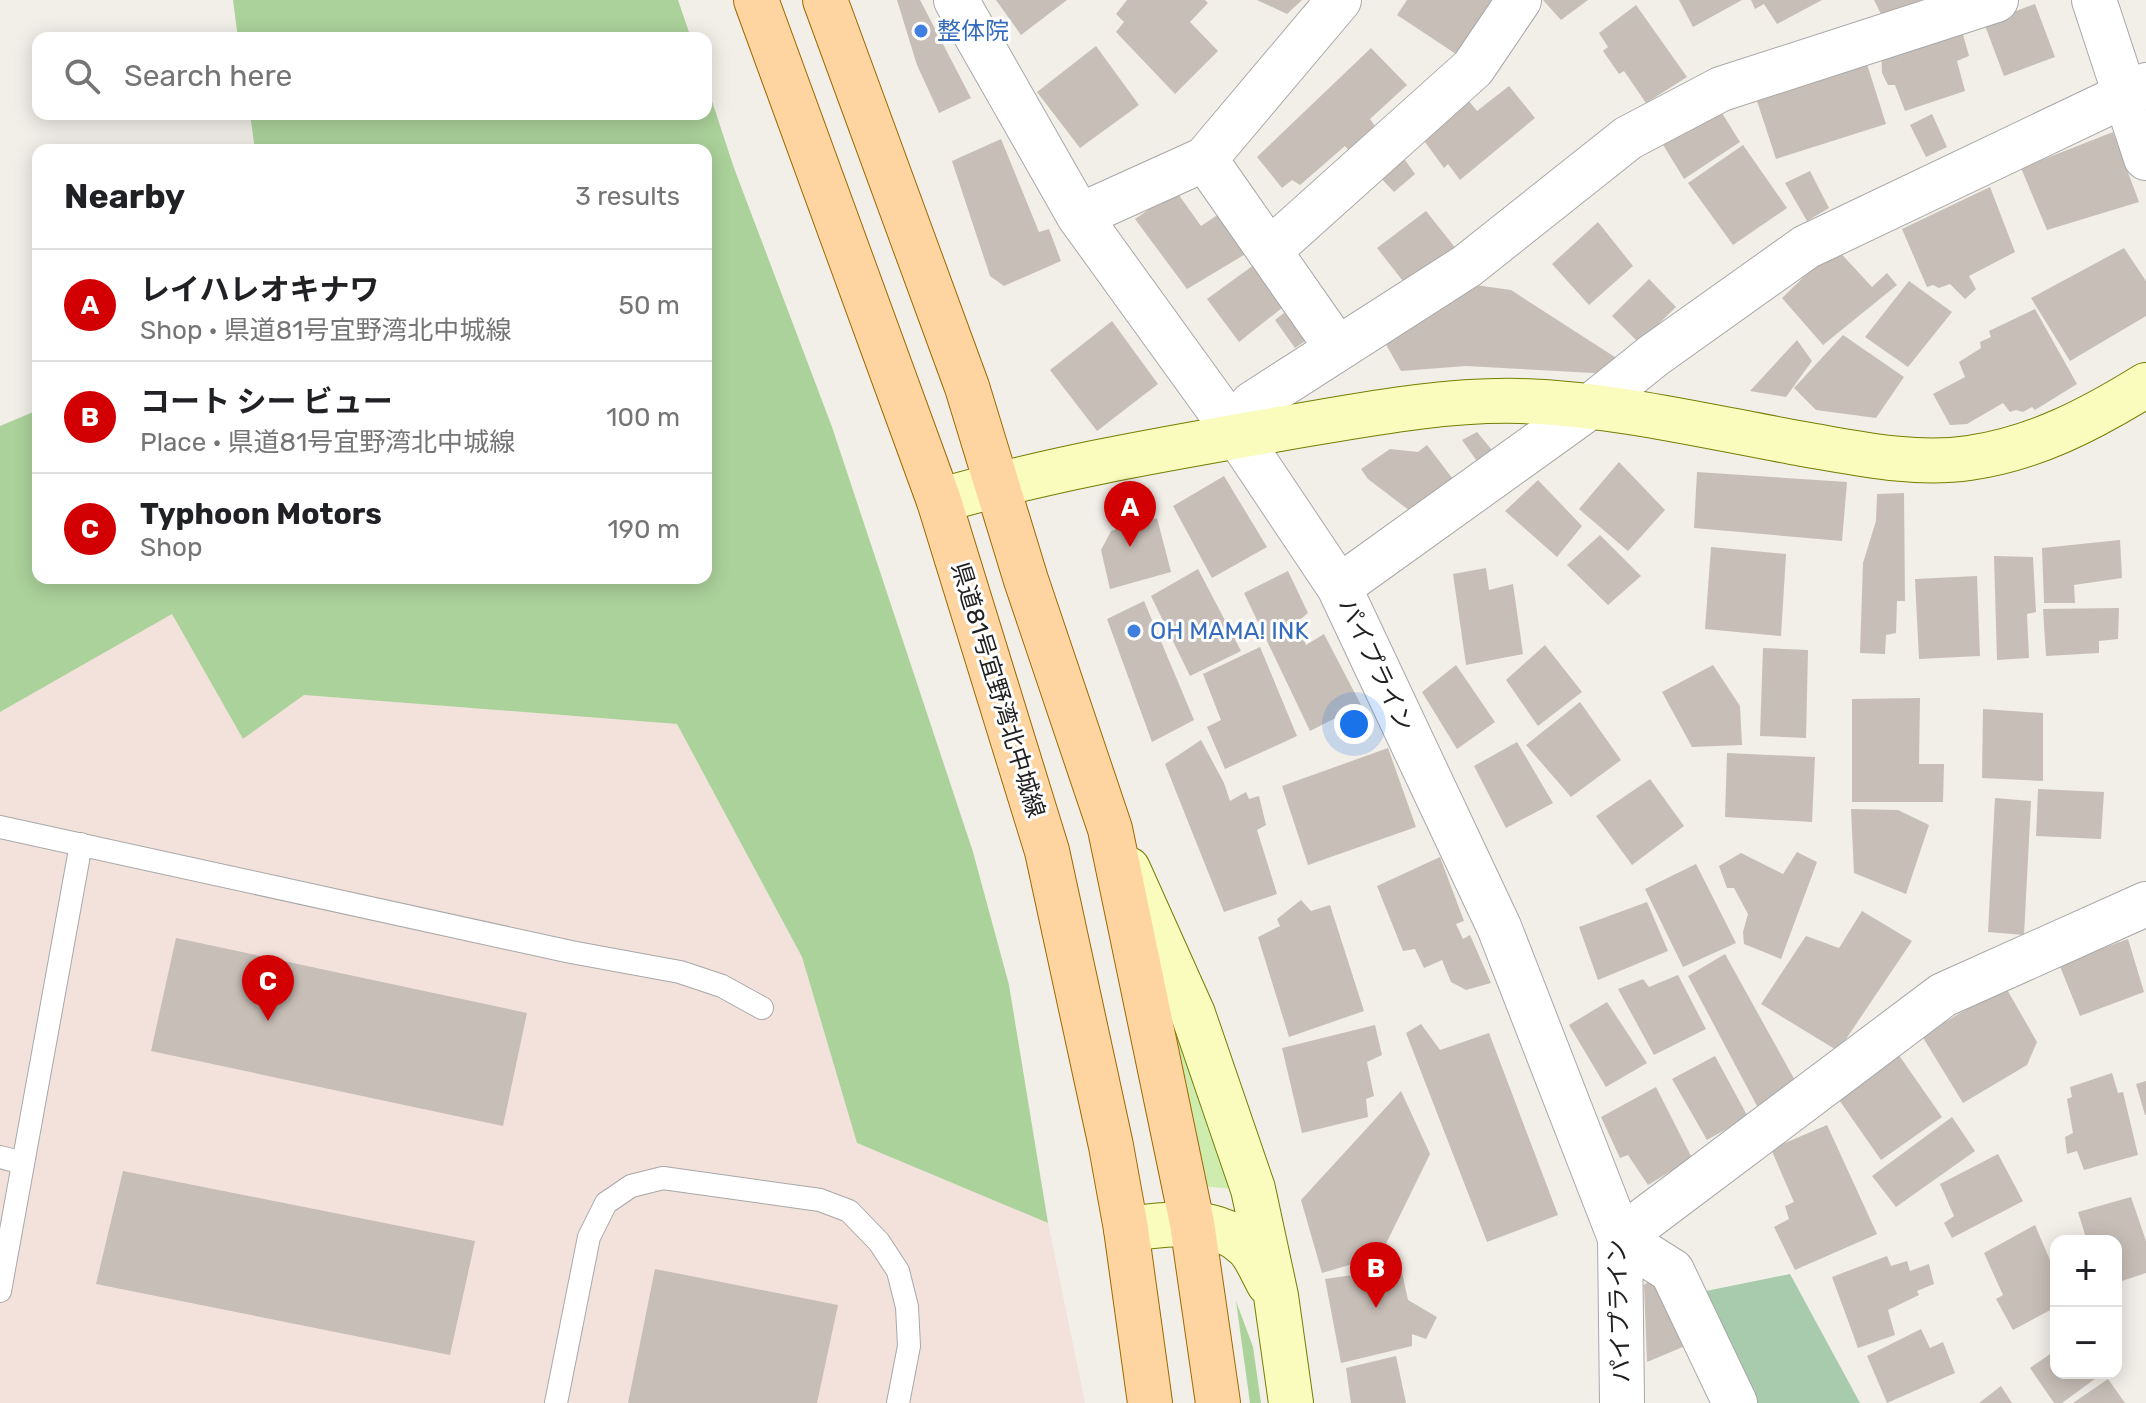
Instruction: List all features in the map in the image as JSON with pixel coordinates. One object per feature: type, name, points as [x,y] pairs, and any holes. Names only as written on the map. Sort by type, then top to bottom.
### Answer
[{"type":"main road","name":"県道81号宜野湾北中城線","points":[[756,0],[939,501],[1047,851],[1111,1146],[1150,1403]]},
{"type":"main road","points":[[825,0],[967,387],[1026,580],[1110,829],[1192,1223],[1218,1403]]},
{"type":"street","name":"パイプライン","points":[[956,0],[1079,216],[1238,436],[1339,587],[1499,927],[1620,1238],[1622,1403]]},
{"type":"street","points":[[1079,216],[1205,159],[1339,0]]},
{"type":"street","points":[[1269,251],[1473,68],[1519,0]]},
{"type":"street","points":[[1238,436],[1252,404],[1467,266],[1628,138],[1721,89],[1996,0]]},
{"type":"street","points":[[2094,0],[2136,91],[2146,158]]},
{"type":"street","points":[[1339,587],[1806,247],[2136,91]]},
{"type":"street","points":[[1205,159],[1337,348]]},
{"type":"street","points":[[939,501],[1067,467],[1238,436],[1462,403],[1519,401],[1591,406],[1861,454],[1916,460],[1968,458],[2024,446],[2076,425],[2146,385]]},
{"type":"street","points":[[1110,829],[1193,1014],[1253,1189],[1276,1296],[1291,1403]]},
{"type":"street","points":[[1735,1403],[1672,1271],[1620,1238],[1943,995],[2146,904]]},
{"type":"street","points":[[1126,1229],[1192,1223],[1214,1227],[1247,1246],[1276,1296]]},
{"type":"lane","points":[[0,827],[571,952],[680,972],[722,986],[762,1008]]},
{"type":"lane","points":[[0,1291],[81,844]]},
{"type":"lane","points":[[0,1157],[23,1163]]},
{"type":"lane","points":[[556,1403],[589,1237],[606,1203],[631,1186],[663,1178],[820,1200],[849,1211],[879,1242],[898,1271],[907,1307],[909,1346],[898,1403]]},
{"type":"shaded area","points":[[172,613],[243,739],[304,695],[677,724],[802,957],[857,1143],[1048,1223],[1085,1403],[0,1403],[0,712]]},
{"type":"green space","points":[[233,0],[678,0],[689,32],[237,32]]},
{"type":"green space","points":[[712,101],[734,168],[832,427],[973,852],[1009,985],[1048,1223],[857,1143],[802,957],[677,724],[304,695],[243,739],[172,614],[0,712],[0,426],[32,413],[32,584],[712,584],[712,144],[254,144],[251,120],[712,120]]},
{"type":"green space","points":[[1171,1023],[1179,1023],[1234,1189],[1201,1186]]},
{"type":"green space","points":[[1790,1274],[1860,1403],[1758,1403],[1706,1291]]},
{"type":"green space","points":[[1236,1301],[1253,1347],[1261,1403],[1250,1403]]},
{"type":"building","points":[[897,0],[920,0],[971,98],[939,113],[917,65]]},
{"type":"building","points":[[996,0],[1067,0],[1021,35]]},
{"type":"building","points":[[1127,0],[1205,0],[1208,3],[1190,22],[1218,51],[1175,94],[1116,32],[1124,22],[1116,14]]},
{"type":"building","points":[[1257,0],[1302,0],[1287,14]]},
{"type":"building","points":[[1407,0],[1496,0],[1456,54],[1397,15]]},
{"type":"building","points":[[1543,0],[1588,0],[1561,20]]},
{"type":"building","points":[[1679,0],[1742,0],[1693,27]]},
{"type":"building","points":[[1751,0],[1822,0],[1777,24],[1764,4],[1755,9]]},
{"type":"building","points":[[1874,0],[1922,0],[1882,16]]},
{"type":"building","points":[[2035,4],[2055,57],[2004,76],[1984,23]]},
{"type":"building","points":[[1636,5],[1687,77],[1646,103],[1624,71],[1619,74],[1603,51],[1608,47],[1599,33]]},
{"type":"building","points":[[1959,20],[1969,56],[1957,61],[1965,91],[1905,111],[1895,85],[1888,85],[1882,73],[1881,42]]},
{"type":"building","points":[[1096,46],[1139,105],[1080,148],[1037,92]]},
{"type":"building","points":[[1371,48],[1407,85],[1370,119],[1380,133],[1354,156],[1345,146],[1300,185],[1292,180],[1282,188],[1257,157]]},
{"type":"building","points":[[1866,61],[1886,124],[1776,159],[1757,101]]},
{"type":"building","points":[[1509,86],[1535,118],[1460,180],[1448,164],[1444,168],[1425,142],[1428,138],[1423,134],[1468,100],[1477,111]]},
{"type":"building","points":[[1717,105],[1740,142],[1684,179],[1662,143]]},
{"type":"building","points":[[1932,114],[1947,147],[1926,157],[1910,125]]},
{"type":"building","points":[[2113,132],[2139,202],[2047,230],[2021,168]]},
{"type":"building","points":[[1001,139],[1039,232],[1049,229],[1061,261],[1004,286],[990,276],[952,161]]},
{"type":"building","points":[[1743,145],[1787,208],[1733,245],[1688,183]]},
{"type":"building","points":[[1398,150],[1415,174],[1394,192],[1375,172]]},
{"type":"building","points":[[1810,171],[1829,208],[1807,221],[1785,183]]},
{"type":"building","points":[[1990,187],[2015,252],[1969,276],[1976,289],[1965,299],[1950,284],[1939,288],[1933,285],[1927,287],[1902,229]]},
{"type":"building","points":[[1176,191],[1201,226],[1231,206],[1259,246],[1187,289],[1135,219]]},
{"type":"building","points":[[1426,211],[1457,250],[1406,285],[1377,248]]},
{"type":"building","points":[[1598,222],[1633,266],[1589,305],[1552,264]]},
{"type":"building","points":[[1835,247],[1872,287],[1887,273],[1897,285],[1823,345],[1782,298]]},
{"type":"building","points":[[2124,248],[2146,281],[2146,316],[2070,361],[2031,298]]},
{"type":"building","points":[[1262,259],[1292,300],[1239,342],[1207,299]]},
{"type":"building","points":[[1649,279],[1676,307],[1639,343],[1612,316]]},
{"type":"building","points":[[1909,281],[1952,312],[1908,367],[1865,337]]},
{"type":"building","points":[[1475,285],[1511,290],[1621,361],[1611,374],[1466,366],[1401,371],[1384,341]]},
{"type":"building","points":[[1299,301],[1318,332],[1295,348],[1275,320]]},
{"type":"building","points":[[2035,309],[2077,384],[2035,410],[2032,407],[2023,412],[2010,412],[2003,403],[1967,424],[1950,425],[1933,394],[1965,377],[1959,362],[1981,348],[1980,342],[1991,337],[1989,331]]},
{"type":"building","points":[[1112,321],[1158,384],[1097,431],[1050,370]]},
{"type":"building","points":[[1843,335],[1904,377],[1876,418],[1816,410],[1794,388]]},
{"type":"building","points":[[1797,340],[1812,361],[1786,397],[1750,391]]},
{"type":"building","points":[[1477,432],[1497,456],[1481,467],[1462,440]]},
{"type":"building","points":[[1427,445],[1459,487],[1414,514],[1368,479],[1361,469],[1390,449],[1418,452]]},
{"type":"building","points":[[1619,462],[1665,510],[1628,551],[1579,509]]},
{"type":"building","points":[[1697,472],[1847,482],[1842,541],[1694,528]]},
{"type":"building","points":[[1224,476],[1267,547],[1212,578],[1173,506]]},
{"type":"building","points":[[1538,480],[1582,526],[1557,557],[1505,511]]},
{"type":"building","points":[[1904,493],[1905,601],[1897,601],[1896,633],[1886,635],[1885,654],[1860,653],[1863,563],[1876,521],[1877,494]]},
{"type":"building","points":[[1157,518],[1171,572],[1110,589],[1101,550],[1111,531]]},
{"type":"building","points":[[1600,535],[1641,576],[1608,605],[1567,565]]},
{"type":"building","points":[[2120,540],[2122,578],[2074,585],[2075,603],[2044,603],[2042,548]]},
{"type":"building","points":[[1711,547],[1786,554],[1781,636],[1705,629]]},
{"type":"building","points":[[1994,556],[2033,557],[2036,612],[2027,614],[2029,658],[1997,660]]},
{"type":"building","points":[[1486,568],[1489,590],[1513,584],[1523,654],[1466,665],[1453,574]]},
{"type":"building","points":[[1198,569],[1241,651],[1190,676],[1151,596]]},
{"type":"building","points":[[1288,571],[1308,613],[1297,622],[1306,645],[1324,634],[1361,705],[1310,731],[1244,593]]},
{"type":"building","points":[[1977,576],[1980,656],[1919,659],[1915,579]]},
{"type":"building","points":[[1144,601],[1194,720],[1152,742],[1107,619]]},
{"type":"building","points":[[2119,608],[2118,639],[2099,641],[2099,653],[2046,656],[2043,609]]},
{"type":"building","points":[[1545,645],[1582,692],[1538,726],[1506,680]]},
{"type":"building","points":[[1260,647],[1297,736],[1225,769],[1207,727],[1221,720],[1203,674]]},
{"type":"building","points":[[1763,648],[1808,650],[1806,738],[1760,736]]},
{"type":"building","points":[[1456,665],[1495,722],[1457,749],[1422,692]]},
{"type":"building","points":[[1713,665],[1740,706],[1742,745],[1692,747],[1662,692]]},
{"type":"building","points":[[1920,698],[1919,764],[1944,764],[1943,802],[1852,802],[1852,699]]},
{"type":"building","points":[[1580,702],[1621,760],[1571,797],[1526,745]]},
{"type":"building","points":[[1983,709],[2043,713],[2043,781],[1982,778]]},
{"type":"building","points":[[1201,740],[1230,801],[1246,792],[1249,799],[1259,796],[1266,825],[1257,830],[1277,894],[1224,912],[1165,764]]},
{"type":"building","points":[[1517,742],[1553,803],[1506,828],[1474,766]]},
{"type":"building","points":[[1388,748],[1416,827],[1308,865],[1282,786]]},
{"type":"building","points":[[1727,753],[1815,757],[1812,822],[1725,817]]},
{"type":"building","points":[[1650,779],[1684,826],[1632,865],[1596,816]]},
{"type":"building","points":[[2038,789],[2104,792],[2101,839],[2036,836]]},
{"type":"building","points":[[1995,798],[2031,801],[2024,935],[1988,932]]},
{"type":"building","points":[[1851,809],[1898,810],[1929,825],[1906,894],[1854,873]]},
{"type":"building","points":[[1797,852],[1817,862],[1781,959],[1744,944],[1743,932],[1748,914],[1734,888],[1727,888],[1719,866],[1741,853],[1783,874]]},
{"type":"building","points":[[1440,857],[1464,921],[1456,924],[1463,939],[1470,935],[1491,983],[1466,990],[1451,982],[1442,960],[1424,968],[1415,949],[1403,951],[1377,886]]},
{"type":"building","points":[[1696,864],[1736,943],[1683,967],[1645,889]]},
{"type":"building","points":[[1301,900],[1311,911],[1330,905],[1364,1011],[1289,1037],[1258,937],[1280,926],[1277,919]]},
{"type":"building","points":[[1647,902],[1668,951],[1598,980],[1579,927]]},
{"type":"building","points":[[1862,911],[1912,941],[1838,1051],[1761,1004],[1806,936],[1839,948]]},
{"type":"building","points":[[176,938],[527,1013],[503,1126],[151,1051]]},
{"type":"building","points":[[2128,939],[2144,992],[2080,1016],[2059,964]]},
{"type":"building","points":[[1725,954],[1797,1084],[1757,1106],[1688,976]]},
{"type":"building","points":[[1678,975],[1706,1029],[1654,1055],[1618,989],[1643,979],[1649,987]]},
{"type":"building","points":[[2005,986],[2037,1042],[2027,1065],[1963,1103],[1922,1036]]},
{"type":"building","points":[[1607,1002],[1647,1063],[1606,1087],[1569,1025]]},
{"type":"building","points":[[1421,1024],[1440,1050],[1489,1033],[1558,1215],[1487,1242],[1406,1033]]},
{"type":"building","points":[[1375,1025],[1382,1055],[1367,1062],[1374,1096],[1366,1099],[1368,1117],[1302,1133],[1282,1048]]},
{"type":"building","points":[[1896,1051],[1942,1117],[1881,1160],[1837,1097]]},
{"type":"building","points":[[1715,1056],[1748,1117],[1707,1140],[1672,1079]]},
{"type":"building","points":[[2112,1073],[2118,1093],[2123,1092],[2138,1155],[2084,1170],[2077,1151],[2067,1154],[2065,1137],[2073,1133],[2067,1099],[2072,1097],[2070,1087]]},
{"type":"building","points":[[2146,1081],[2146,1115],[2145,1115],[2136,1084]]},
{"type":"building","points":[[1656,1087],[1692,1158],[1648,1185],[1628,1155],[1620,1158],[1601,1117]]},
{"type":"building","points":[[1401,1091],[1430,1154],[1380,1256],[1322,1273],[1301,1200]]},
{"type":"building","points":[[1952,1117],[1975,1151],[1896,1207],[1872,1176]]},
{"type":"building","points":[[1827,1125],[1877,1234],[1795,1270],[1774,1227],[1789,1219],[1785,1206],[1794,1202],[1771,1149]]},
{"type":"building","points":[[1998,1154],[2023,1201],[1952,1238],[1944,1223],[1954,1216],[1940,1184]]},
{"type":"building","points":[[123,1171],[475,1241],[450,1355],[96,1284]]},
{"type":"building","points":[[2131,1197],[2146,1241],[2146,1273],[2122,1281],[2122,1235],[2085,1235],[2078,1212]]},
{"type":"building","points":[[2035,1225],[2050,1260],[2050,1310],[2013,1330],[1996,1299],[2003,1295],[1984,1253]]},
{"type":"building","points":[[1887,1256],[1891,1266],[1907,1261],[1910,1271],[1929,1264],[1934,1284],[1888,1310],[1895,1335],[1858,1348],[1832,1277]]},
{"type":"building","points":[[1401,1268],[1408,1300],[1437,1317],[1426,1339],[1412,1334],[1412,1346],[1341,1363],[1325,1279]]},
{"type":"building","points":[[655,1269],[838,1305],[817,1403],[628,1403]]},
{"type":"building","points":[[1657,1275],[1697,1341],[1647,1362],[1644,1285]]},
{"type":"building","points":[[1921,1329],[1930,1348],[1943,1342],[1955,1373],[1887,1403],[1867,1356]]},
{"type":"building","points":[[2050,1354],[2050,1379],[2095,1379],[2062,1403],[2054,1403],[2030,1368]]},
{"type":"building","points":[[1396,1356],[1406,1403],[1351,1403],[1346,1368]]},
{"type":"building","points":[[2108,1379],[2125,1403],[2073,1403]]},
{"type":"building","points":[[2001,1386],[2012,1403],[1979,1403]]},
{"type":"place","name":"整体院","points":[[921,31]]},
{"type":"place","name":"レイハレオキナワ","points":[[1130,547]]},
{"type":"place","name":"OH MAMA! INK","points":[[1134,631]]},
{"type":"place","name":"Typhoon Motors","points":[[268,1021]]},
{"type":"place","name":"コート シー ビュー","points":[[1376,1308]]}]
